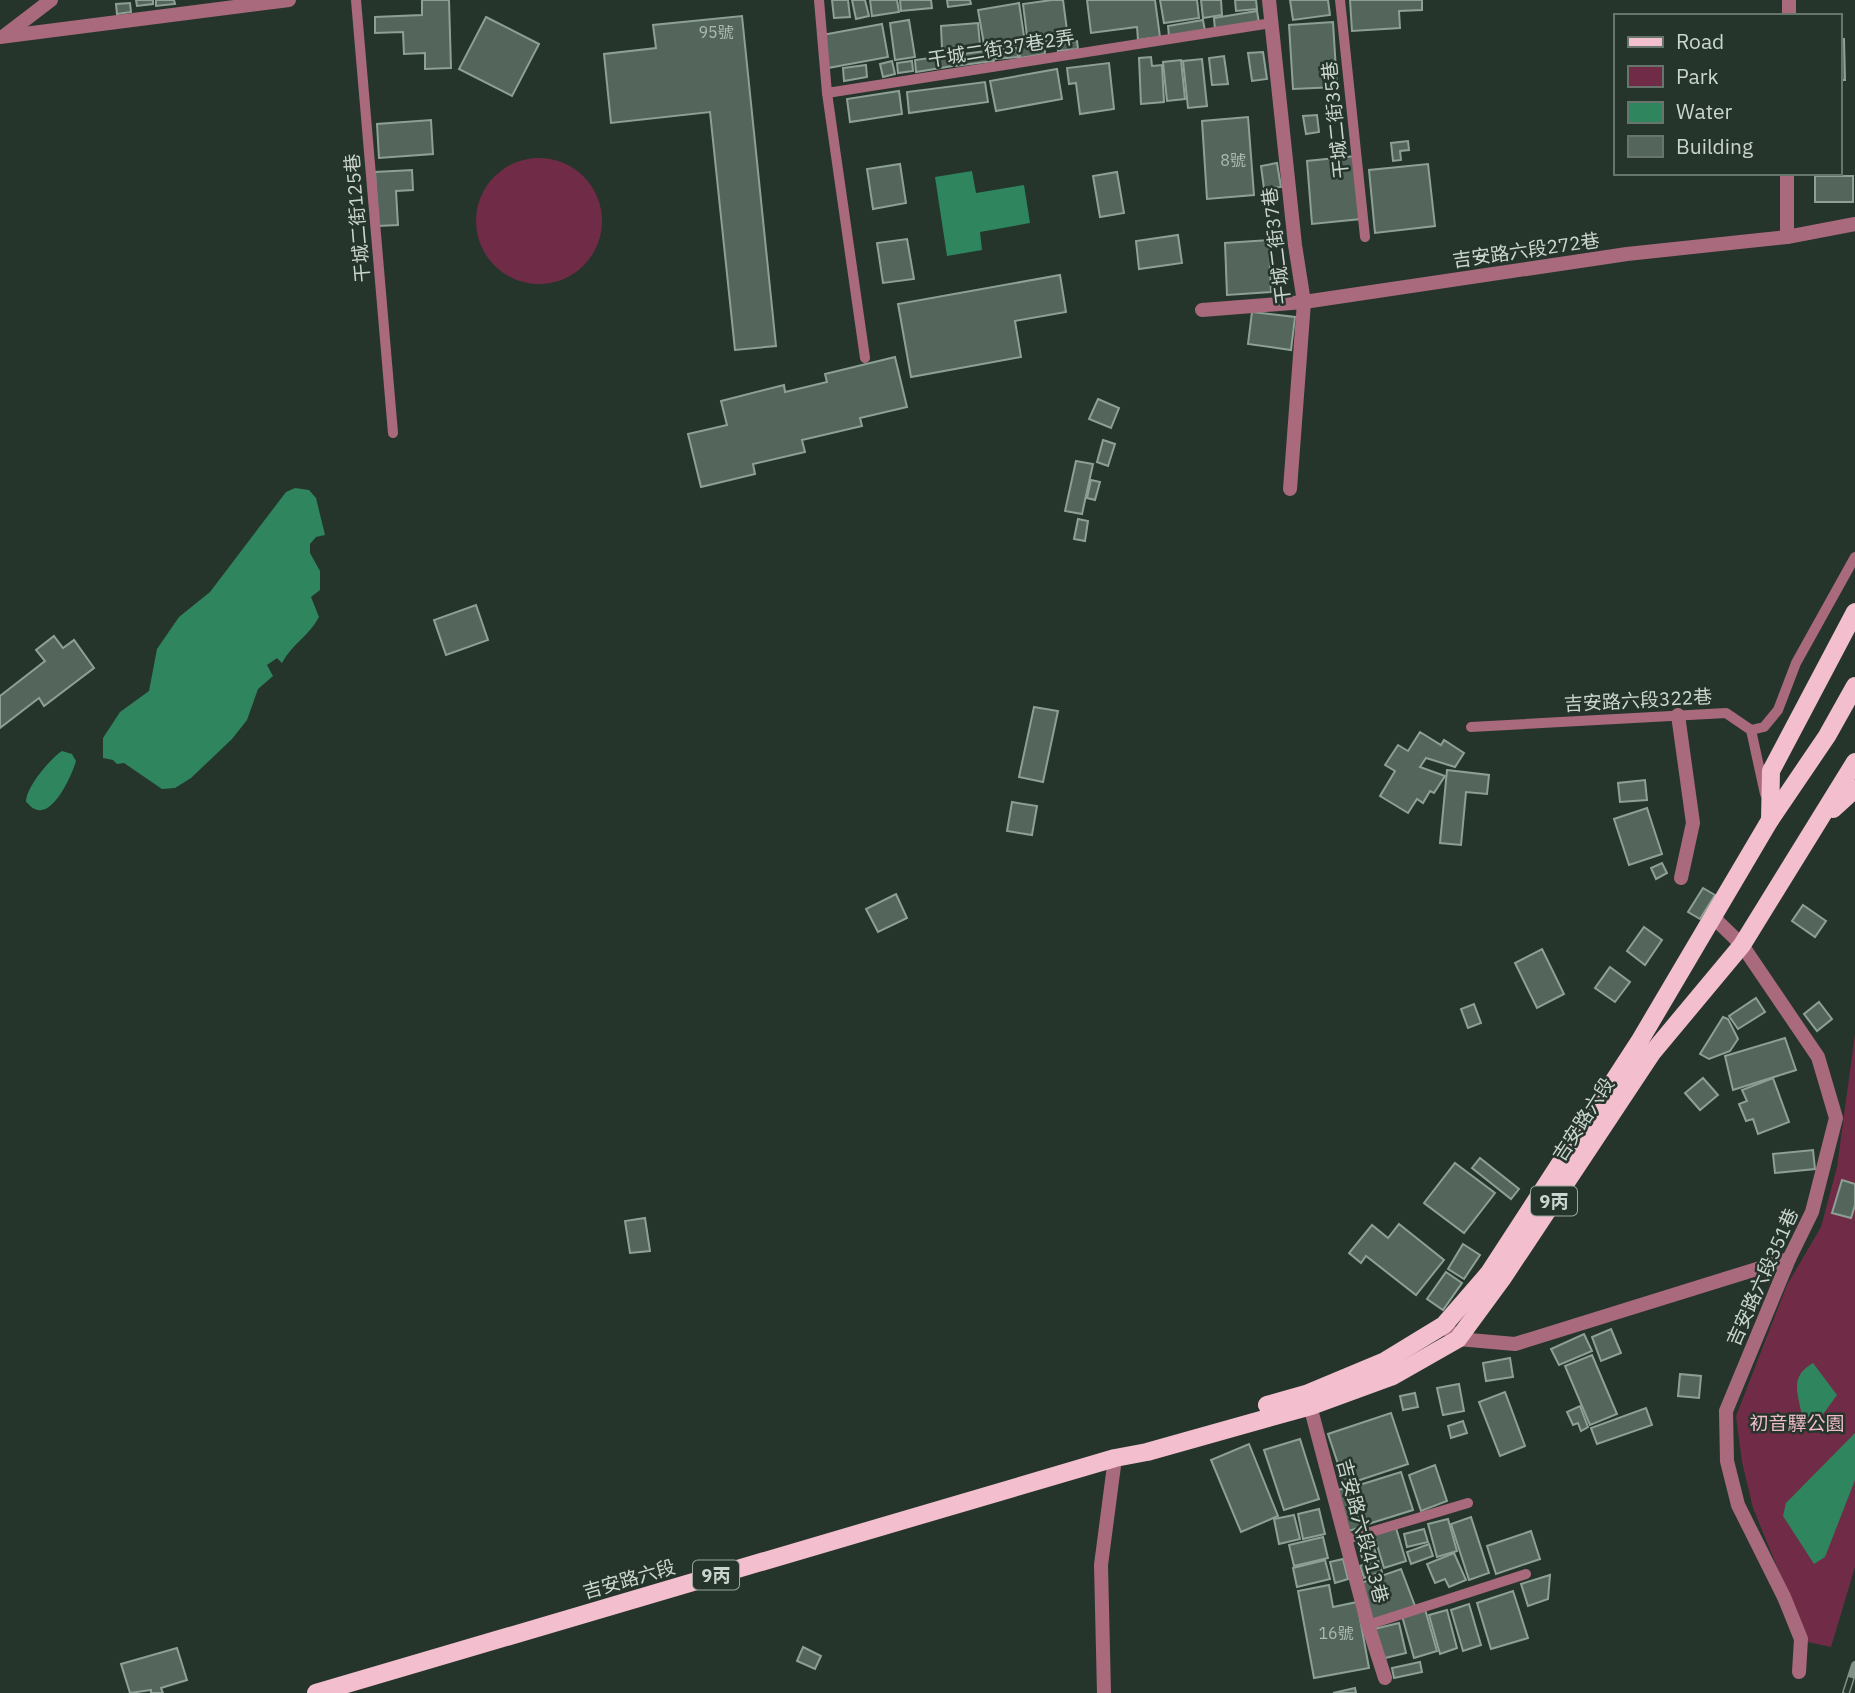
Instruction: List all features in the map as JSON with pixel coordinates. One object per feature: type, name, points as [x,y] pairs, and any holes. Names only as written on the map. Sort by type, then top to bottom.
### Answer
[{"type":"main road","points":[[1770,820],[1771,771],[1855,612]]},
{"type":"main road","name":"吉安路六段","points":[[1308,1400],[1385,1361],[1444,1325],[1489,1273],[1639,1042],[1770,820],[1826,736],[1855,686]]},
{"type":"main road","name":"吉安路六段","points":[[316,1693],[1115,1458],[1147,1452],[1308,1400],[1393,1376],[1458,1339],[1502,1279],[1651,1053],[1742,945],[1855,762]]},
{"type":"main road","points":[[1818,823],[1855,789]]},
{"type":"street","points":[[1,38],[51,0]]},
{"type":"street","points":[[1,38],[289,0]]},
{"type":"street","name":"干城二街37巷","points":[[1269,0],[1295,245],[1304,302],[1290,489]]},
{"type":"street","points":[[1787,175],[1787,237]]},
{"type":"street","name":"吉安路六段272巷","points":[[1202,310],[1304,302],[1627,254],[1787,237],[1855,224]]},
{"type":"street","points":[[1678,715],[1693,823],[1681,878]]},
{"type":"street","name":"吉安路六段351巷","points":[[1714,918],[1742,945],[1818,1058],[1836,1118],[1812,1212],[1789,1259],[1726,1411],[1727,1461],[1738,1505],[1784,1597],[1801,1639],[1800,1672]]},
{"type":"street","points":[[1444,1325],[1458,1339],[1515,1344],[1789,1259]]},
{"type":"street","name":"吉安路六段413巷","points":[[1308,1400],[1368,1625],[1385,1678]]},
{"type":"street","points":[[1104,1693],[1101,1565],[1115,1458]]},
{"type":"lane","name":"干城二街125巷","points":[[356,0],[393,433]]},
{"type":"lane","points":[[819,0],[827,93],[865,358]]},
{"type":"lane","name":"干城二街35巷","points":[[1340,0],[1365,237]]},
{"type":"lane","name":"干城二街37巷2弄","points":[[827,93],[1272,23]]},
{"type":"lane","points":[[1770,820],[1751,730],[1764,727],[1778,710],[1796,663],[1855,557]]},
{"type":"lane","name":"吉安路六段322巷","points":[[1471,727],[1727,713],[1751,730]]},
{"type":"lane","points":[[1345,1540],[1468,1503]]},
{"type":"lane","points":[[1368,1625],[1526,1574]]},
{"type":"green space","points":[[539,158],[563,162],[584,176],[598,197],[602,221],[598,245],[584,266],[563,280],[539,284],[515,280],[494,266],[480,245],[476,221],[480,197],[494,176],[515,162]]},
{"type":"green space","name":"初音驛公園","points":[[1855,1034],[1855,1567],[1831,1647],[1808,1642],[1753,1508],[1742,1462],[1736,1416],[1787,1285],[1821,1227],[1837,1167]]},
{"type":"water","points":[[972,171],[976,193],[1024,185],[1030,223],[980,232],[982,250],[947,256],[935,177]]},
{"type":"water","points":[[295,488],[309,490],[316,498],[325,535],[316,537],[310,544],[310,553],[320,571],[320,590],[311,597],[319,617],[282,663],[277,658],[267,665],[273,676],[258,689],[247,720],[232,739],[191,778],[175,788],[162,789],[124,763],[117,764],[113,760],[103,758],[103,738],[120,712],[149,691],[157,649],[179,617],[210,592],[286,492]]},
{"type":"water","points":[[62,751],[72,754],[76,761],[66,785],[48,807],[42,810],[34,808],[26,802],[30,789],[45,767]]},
{"type":"water","points":[[1813,1363],[1837,1395],[1816,1419],[1802,1416],[1797,1392],[1801,1374]]},
{"type":"water","points":[[1855,1433],[1855,1480],[1825,1557],[1814,1564],[1783,1516],[1786,1503]]},
{"type":"building","points":[[136,0],[153,0],[153,4],[137,6]]},
{"type":"building","points":[[156,0],[174,0],[175,4],[156,6]]},
{"type":"building","points":[[422,0],[449,0],[451,68],[425,69],[425,53],[404,54],[403,32],[375,33],[375,17],[422,15]]},
{"type":"building","points":[[832,0],[848,0],[850,17],[834,18]]},
{"type":"building","points":[[852,0],[865,0],[869,16],[856,19]]},
{"type":"building","points":[[870,0],[897,0],[899,12],[872,16]]},
{"type":"building","points":[[900,0],[931,0],[932,8],[901,11]]},
{"type":"building","points":[[947,0],[970,0],[971,4],[948,7]]},
{"type":"building","points":[[1063,0],[1068,38],[1028,44],[1023,4]]},
{"type":"building","points":[[1087,0],[1155,0],[1160,37],[1138,40],[1137,27],[1091,33]]},
{"type":"building","points":[[1160,0],[1197,0],[1199,18],[1164,23]]},
{"type":"building","points":[[1201,0],[1221,0],[1222,15],[1203,18]]},
{"type":"building","points":[[1235,0],[1256,0],[1257,9],[1236,11]]},
{"type":"building","points":[[1290,0],[1328,0],[1330,15],[1293,20]]},
{"type":"building","points":[[1350,0],[1422,0],[1422,10],[1399,11],[1400,28],[1352,31]]},
{"type":"building","points":[[130,3],[131,12],[117,14],[116,4]]},
{"type":"building","points":[[1019,3],[1025,43],[985,50],[978,10]]},
{"type":"building","points":[[1257,11],[1259,23],[1215,30],[1214,18]]},
{"type":"building","points":[[742,16],[776,346],[735,350],[710,112],[611,123],[604,54],[656,48],[653,25]]},
{"type":"building","points":[[486,17],[539,44],[512,96],[459,69]]},
{"type":"building","points":[[909,20],[915,57],[895,60],[890,23]]},
{"type":"building","points":[[1203,20],[1205,31],[1169,36],[1168,26]]},
{"type":"building","points":[[1333,22],[1337,87],[1293,89],[1289,25]]},
{"type":"building","points":[[978,23],[980,45],[942,49],[941,26]]},
{"type":"building","points":[[882,24],[888,57],[828,68],[822,35]]},
{"type":"building","points":[[1841,39],[1844,39],[1845,80],[1841,80]]},
{"type":"building","points":[[1077,41],[1078,49],[1058,51],[1057,42]]},
{"type":"building","points":[[1044,43],[1045,54],[1020,58],[1019,46]]},
{"type":"building","points":[[1017,48],[1018,57],[996,59],[996,49]]},
{"type":"building","points":[[993,50],[994,61],[956,66],[954,55]]},
{"type":"building","points":[[1263,52],[1267,79],[1252,81],[1248,53]]},
{"type":"building","points":[[951,55],[953,66],[916,72],[915,60]]},
{"type":"building","points":[[1224,56],[1228,84],[1212,85],[1209,58]]},
{"type":"building","points":[[1151,57],[1152,66],[1162,65],[1164,102],[1141,104],[1139,58]]},
{"type":"building","points":[[1202,59],[1207,106],[1188,108],[1183,61]]},
{"type":"building","points":[[1181,60],[1185,99],[1167,101],[1163,62]]},
{"type":"building","points":[[892,61],[895,74],[883,77],[880,64]]},
{"type":"building","points":[[912,61],[913,71],[898,73],[897,63]]},
{"type":"building","points":[[1109,63],[1114,109],[1080,114],[1076,83],[1069,84],[1067,68]]},
{"type":"building","points":[[866,65],[867,77],[844,81],[843,68]]},
{"type":"building","points":[[1057,69],[1062,99],[996,111],[990,81]]},
{"type":"building","points":[[985,82],[988,102],[909,113],[907,92]]},
{"type":"building","points":[[899,91],[902,114],[850,122],[847,99]]},
{"type":"building","points":[[1317,115],[1319,132],[1306,134],[1303,116]]},
{"type":"building","points":[[1248,117],[1254,195],[1207,199],[1202,121]]},
{"type":"building","points":[[431,120],[433,154],[379,158],[377,124]]},
{"type":"building","points":[[1408,141],[1409,150],[1400,151],[1401,160],[1393,161],[1391,143]]},
{"type":"building","points":[[1355,156],[1361,219],[1312,224],[1307,161]]},
{"type":"building","points":[[1277,163],[1281,187],[1264,189],[1261,166]]},
{"type":"building","points":[[900,164],[906,203],[873,209],[867,169]]},
{"type":"building","points":[[1428,164],[1435,226],[1375,233],[1369,170]]},
{"type":"building","points":[[412,170],[413,190],[396,191],[398,225],[378,226],[375,172]]},
{"type":"building","points":[[1117,172],[1124,213],[1100,217],[1093,176]]},
{"type":"building","points":[[1815,176],[1853,176],[1853,202],[1815,202]]},
{"type":"building","points":[[1178,235],[1182,263],[1139,269],[1136,241]]},
{"type":"building","points":[[907,239],[914,279],[883,283],[877,243]]},
{"type":"building","points":[[1269,240],[1271,292],[1227,295],[1225,243]]},
{"type":"building","points":[[1060,275],[1066,312],[1015,321],[1021,357],[911,377],[898,304]]},
{"type":"building","points":[[1252,312],[1295,317],[1291,350],[1248,344]]},
{"type":"building","points":[[895,357],[907,407],[860,418],[862,426],[802,440],[805,452],[753,464],[755,474],[701,487],[688,434],[727,425],[721,401],[784,385],[785,392],[827,382],[825,374]]},
{"type":"building","points":[[1098,399],[1119,408],[1111,428],[1089,419]]},
{"type":"building","points":[[1103,440],[1115,444],[1108,466],[1097,462]]},
{"type":"building","points":[[1076,461],[1093,464],[1082,514],[1065,511]]},
{"type":"building","points":[[1091,480],[1100,482],[1095,500],[1087,498]]},
{"type":"building","points":[[1078,519],[1088,521],[1085,541],[1074,539]]},
{"type":"building","points":[[476,605],[488,640],[446,655],[434,620]]},
{"type":"building","points":[[54,636],[63,648],[74,640],[94,668],[44,706],[39,698],[0,728],[0,696],[45,661],[36,650]]},
{"type":"building","points":[[1034,707],[1058,711],[1043,782],[1019,777]]},
{"type":"building","points":[[1420,732],[1441,745],[1444,740],[1464,753],[1455,767],[1426,758],[1420,767],[1445,776],[1434,793],[1430,791],[1423,803],[1417,799],[1408,813],[1380,796],[1395,771],[1385,765],[1398,745],[1408,751]]},
{"type":"building","points":[[1447,770],[1489,775],[1487,794],[1466,792],[1461,845],[1440,843]]},
{"type":"building","points":[[1645,780],[1647,800],[1620,802],[1618,783]]},
{"type":"building","points":[[1012,802],[1037,806],[1032,835],[1007,831]]},
{"type":"building","points":[[1647,808],[1662,854],[1629,865],[1614,819]]},
{"type":"building","points":[[1662,863],[1667,873],[1656,879],[1651,868]]},
{"type":"building","points":[[1703,888],[1715,895],[1700,919],[1688,912]]},
{"type":"building","points":[[896,894],[907,918],[878,932],[866,909]]},
{"type":"building","points":[[1803,905],[1826,921],[1815,937],[1792,921]]},
{"type":"building","points":[[1644,927],[1662,940],[1645,965],[1627,951]]},
{"type":"building","points":[[1542,949],[1564,994],[1537,1008],[1515,963]]},
{"type":"building","points":[[1610,967],[1630,982],[1615,1002],[1595,988]]},
{"type":"building","points":[[1756,998],[1765,1012],[1738,1029],[1729,1016]]},
{"type":"building","points":[[1819,1002],[1832,1019],[1817,1031],[1804,1014]]},
{"type":"building","points":[[1474,1004],[1481,1023],[1468,1028],[1461,1009]]},
{"type":"building","points":[[1723,1017],[1728,1019],[1738,1039],[1730,1051],[1709,1059],[1700,1054]]},
{"type":"building","points":[[1785,1038],[1796,1070],[1733,1090],[1725,1056]]},
{"type":"building","points":[[1703,1078],[1718,1095],[1700,1110],[1685,1093]]},
{"type":"building","points":[[1773,1078],[1789,1122],[1758,1134],[1753,1119],[1746,1121],[1739,1104],[1747,1101],[1742,1090]]},
{"type":"building","points":[[1813,1150],[1815,1169],[1775,1173],[1773,1154]]},
{"type":"building","points":[[1480,1158],[1519,1189],[1511,1199],[1472,1168]]},
{"type":"building","points":[[1455,1163],[1495,1193],[1464,1233],[1424,1203]]},
{"type":"building","points":[[1842,1180],[1855,1184],[1855,1205],[1851,1218],[1832,1213]]},
{"type":"building","points":[[645,1218],[650,1251],[630,1253],[625,1221]]},
{"type":"building","points":[[1399,1224],[1444,1260],[1416,1295],[1366,1256],[1361,1263],[1349,1253],[1372,1225],[1388,1238]]},
{"type":"building","points":[[1463,1244],[1480,1255],[1464,1279],[1448,1269]]},
{"type":"building","points":[[1446,1272],[1462,1283],[1443,1310],[1427,1299]]},
{"type":"building","points":[[1611,1329],[1621,1353],[1601,1361],[1592,1337]]},
{"type":"building","points":[[1584,1334],[1592,1351],[1559,1365],[1551,1349]]},
{"type":"building","points":[[1592,1355],[1617,1414],[1590,1425],[1565,1366]]},
{"type":"building","points":[[1510,1358],[1513,1377],[1486,1381],[1483,1363]]},
{"type":"building","points":[[1680,1374],[1701,1376],[1699,1398],[1678,1396]]},
{"type":"building","points":[[1459,1384],[1464,1411],[1443,1415],[1437,1388]]},
{"type":"building","points":[[1505,1392],[1525,1446],[1500,1456],[1479,1402]]},
{"type":"building","points":[[1415,1393],[1418,1407],[1403,1410],[1400,1396]]},
{"type":"building","points":[[1580,1406],[1588,1427],[1581,1431],[1578,1423],[1573,1425],[1567,1412]]},
{"type":"building","points":[[1646,1408],[1652,1425],[1597,1444],[1591,1428]]},
{"type":"building","points":[[1391,1413],[1408,1464],[1345,1485],[1328,1434]]},
{"type":"building","points":[[1463,1421],[1467,1433],[1451,1438],[1448,1426]]},
{"type":"building","points":[[1300,1439],[1319,1499],[1284,1510],[1264,1450]]},
{"type":"building","points":[[1249,1444],[1278,1516],[1241,1532],[1211,1460]]},
{"type":"building","points":[[1435,1465],[1447,1501],[1421,1511],[1409,1475]]},
{"type":"building","points":[[1401,1472],[1413,1510],[1365,1525],[1353,1487]]},
{"type":"building","points":[[1350,1487],[1361,1527],[1346,1532],[1334,1491]]},
{"type":"building","points":[[1319,1509],[1325,1534],[1303,1539],[1298,1514]]},
{"type":"building","points":[[1294,1515],[1300,1539],[1279,1544],[1274,1519]]},
{"type":"building","points":[[1471,1517],[1489,1573],[1469,1580],[1451,1524]]},
{"type":"building","points":[[1448,1519],[1457,1551],[1437,1557],[1428,1524]]},
{"type":"building","points":[[1396,1528],[1406,1561],[1384,1568],[1374,1535]]},
{"type":"building","points":[[1424,1529],[1428,1542],[1407,1547],[1404,1534]]},
{"type":"building","points":[[1531,1531],[1540,1559],[1496,1574],[1487,1546]]},
{"type":"building","points":[[1323,1537],[1328,1558],[1294,1566],[1289,1545]]},
{"type":"building","points":[[1370,1538],[1377,1556],[1363,1560],[1357,1543]]},
{"type":"building","points":[[1429,1544],[1433,1556],[1411,1564],[1407,1552]]},
{"type":"building","points":[[1454,1553],[1466,1580],[1449,1587],[1445,1579],[1435,1583],[1427,1564]]},
{"type":"building","points":[[1343,1559],[1348,1579],[1335,1583],[1330,1562]]},
{"type":"building","points":[[1325,1560],[1330,1579],[1297,1587],[1293,1568]]},
{"type":"building","points":[[1378,1560],[1382,1572],[1364,1578],[1360,1566]]},
{"type":"building","points":[[1401,1569],[1415,1606],[1371,1622],[1358,1584]]},
{"type":"building","points":[[1550,1575],[1548,1599],[1528,1606],[1521,1584]]},
{"type":"building","points":[[1329,1585],[1333,1607],[1357,1602],[1369,1668],[1314,1678],[1298,1591]]},
{"type":"building","points":[[1513,1591],[1528,1638],[1491,1649],[1477,1603]]},
{"type":"building","points":[[1469,1604],[1481,1645],[1463,1651],[1451,1610]]},
{"type":"building","points":[[1425,1609],[1437,1651],[1414,1658],[1402,1616]]},
{"type":"building","points":[[1447,1610],[1457,1648],[1440,1654],[1429,1615]]},
{"type":"building","points":[[1399,1623],[1406,1653],[1381,1659],[1374,1629]]},
{"type":"building","points":[[803,1647],[821,1656],[815,1669],[797,1661]]},
{"type":"building","points":[[177,1648],[187,1680],[161,1688],[163,1693],[151,1693],[151,1690],[130,1693],[121,1664]]},
{"type":"building","points":[[1420,1662],[1422,1672],[1394,1678],[1392,1668]]},
{"type":"building","points":[[1355,1688],[1356,1693],[1333,1693]]},
{"type":"railway","points":[[1846,1693],[1855,1665]]}]
